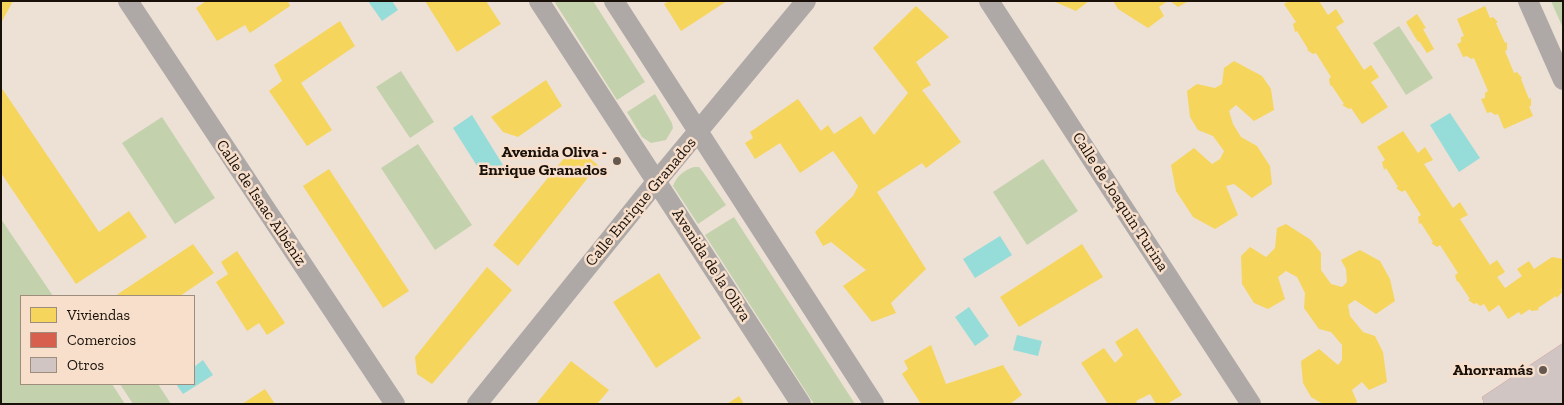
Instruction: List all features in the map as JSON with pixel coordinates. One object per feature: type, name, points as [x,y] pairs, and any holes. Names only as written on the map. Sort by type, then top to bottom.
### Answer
[{"type":"street","name":"Calle de Isaac Albéniz","points":[[128,1],[395,404]]},
{"type":"street","name":"Avenida de la Oliva","points":[[538,1],[801,404]]},
{"type":"street","points":[[614,1],[874,404]]},
{"type":"street","name":"Calle Enrique Granados","points":[[477,404],[656,182],[806,1]]},
{"type":"street","name":"Calle de Joaquín Turina","points":[[989,1],[1251,404]]},
{"type":"street","points":[[1528,1],[1563,80]]},
{"type":"green space","points":[[554,1],[593,1],[645,82],[617,100]]},
{"type":"green space","points":[[1551,1],[1563,1],[1563,28]]},
{"type":"green space","points":[[1399,26],[1433,78],[1406,95],[1373,43]]},
{"type":"green space","points":[[401,71],[434,122],[410,138],[376,87]]},
{"type":"green space","points":[[655,94],[673,128],[666,140],[651,143],[642,137],[627,112]]},
{"type":"green space","points":[[162,117],[215,198],[175,224],[122,143]]},
{"type":"green space","points":[[418,144],[472,225],[435,250],[381,168]]},
{"type":"green space","points":[[1043,159],[1078,211],[1027,245],[993,192]]},
{"type":"green space","points":[[694,167],[699,167],[726,205],[698,224],[673,186],[681,174]]},
{"type":"green space","points":[[734,217],[855,404],[814,404],[705,235]]},
{"type":"green space","points":[[1,219],[52,295],[20,295],[20,385],[113,385],[125,404],[1,404]]},
{"type":"green space","points":[[121,385],[159,385],[171,404],[133,404]]},
{"type":"water","points":[[368,1],[392,1],[398,10],[382,21]]},
{"type":"water","points":[[1450,113],[1480,158],[1459,172],[1430,125]]},
{"type":"water","points":[[472,115],[503,165],[484,177],[453,128]]},
{"type":"water","points":[[1000,236],[1012,255],[975,278],[963,259]]},
{"type":"water","points":[[969,307],[989,336],[975,346],[955,317]]},
{"type":"water","points":[[1017,335],[1042,341],[1038,356],[1013,350]]},
{"type":"water","points":[[203,360],[213,375],[183,394],[177,385],[195,385],[195,366]]},
{"type":"building: Viviendas","points":[[1,1],[13,1],[1,23]]},
{"type":"building: Viviendas","points":[[206,1],[288,1],[290,6],[250,33],[245,25],[217,41],[196,8]]},
{"type":"building: Viviendas","points":[[425,1],[486,1],[501,24],[457,52]]},
{"type":"building: Viviendas","points":[[669,1],[727,1],[681,31],[664,4]]},
{"type":"building: Viviendas","points":[[1053,1],[1089,1],[1076,11]]},
{"type":"building: Viviendas","points":[[1113,1],[1168,1],[1159,7],[1164,16],[1148,28],[1118,9]]},
{"type":"building: Viviendas","points":[[1170,1],[1189,1],[1178,7]]},
{"type":"building: Viviendas","points":[[1289,1],[1319,1],[1328,15],[1336,9],[1344,22],[1336,27],[1364,70],[1371,65],[1379,77],[1371,82],[1388,107],[1362,124],[1351,108],[1349,109],[1342,105],[1344,104],[1330,85],[1329,79],[1331,77],[1316,53],[1313,54],[1307,50],[1297,31],[1295,32],[1293,24],[1296,22],[1284,4]]},
{"type":"building: Viviendas","points":[[916,6],[949,37],[916,62],[931,85],[922,90],[961,142],[926,168],[922,163],[877,192],[926,269],[891,303],[896,313],[872,322],[843,286],[866,270],[831,242],[823,246],[815,232],[853,196],[858,186],[833,151],[800,173],[780,143],[755,159],[745,143],[753,138],[750,132],[798,99],[821,131],[828,125],[834,134],[861,116],[874,135],[908,93],[873,48]]},
{"type":"building: Viviendas","points":[[1485,6],[1490,18],[1493,17],[1498,22],[1496,23],[1505,43],[1507,42],[1507,50],[1505,51],[1514,73],[1517,72],[1522,78],[1529,99],[1531,98],[1531,106],[1529,106],[1533,116],[1504,129],[1498,114],[1487,113],[1481,99],[1485,98],[1485,93],[1488,91],[1474,58],[1463,57],[1457,44],[1461,42],[1461,37],[1464,36],[1457,19]]},
{"type":"building: Viviendas","points":[[1417,14],[1426,28],[1423,29],[1434,49],[1427,53],[1406,22]]},
{"type":"building: Viviendas","points":[[340,21],[355,46],[301,83],[332,130],[307,146],[269,91],[282,81],[274,65]]},
{"type":"building: Viviendas","points":[[1234,61],[1262,76],[1271,89],[1274,110],[1254,121],[1236,105],[1229,111],[1233,124],[1241,137],[1257,146],[1270,166],[1272,184],[1252,198],[1234,184],[1226,186],[1238,215],[1215,229],[1193,217],[1176,191],[1171,165],[1194,148],[1212,164],[1220,159],[1224,151],[1213,136],[1198,130],[1190,117],[1187,91],[1197,84],[1215,88],[1222,84],[1224,68]]},
{"type":"building: Viviendas","points":[[546,80],[562,106],[518,137],[503,132],[491,117]]},
{"type":"building: Viviendas","points":[[1,87],[99,232],[129,211],[147,237],[76,284],[1,173]]},
{"type":"building: Viviendas","points":[[1403,131],[1418,153],[1425,147],[1433,160],[1424,164],[1453,208],[1460,202],[1468,215],[1460,219],[1490,265],[1497,260],[1505,272],[1497,277],[1505,288],[1522,276],[1517,269],[1529,261],[1534,269],[1552,257],[1563,259],[1563,288],[1557,298],[1556,296],[1538,308],[1539,310],[1531,311],[1530,309],[1521,315],[1519,312],[1508,319],[1499,305],[1489,312],[1484,304],[1480,306],[1468,300],[1470,299],[1457,282],[1455,275],[1458,273],[1440,245],[1437,247],[1431,243],[1433,242],[1421,223],[1419,224],[1418,217],[1421,215],[1405,190],[1402,192],[1396,188],[1398,187],[1386,168],[1384,170],[1382,162],[1385,160],[1377,147]]},
{"type":"building: Viviendas","points":[[574,146],[598,165],[518,266],[493,245]]},
{"type":"building: Viviendas","points":[[329,169],[409,291],[383,308],[303,186]]},
{"type":"building: Viviendas","points":[[1286,224],[1311,240],[1321,253],[1321,270],[1331,284],[1342,287],[1347,282],[1346,269],[1341,260],[1360,250],[1380,261],[1390,279],[1395,301],[1376,314],[1355,300],[1348,305],[1350,316],[1363,332],[1375,336],[1383,352],[1387,382],[1369,390],[1362,382],[1352,390],[1357,402],[1355,404],[1323,404],[1311,397],[1303,383],[1301,361],[1319,349],[1338,365],[1342,360],[1342,345],[1331,332],[1319,329],[1304,308],[1305,293],[1297,277],[1286,271],[1278,277],[1285,299],[1268,309],[1254,303],[1242,284],[1241,256],[1250,247],[1266,257],[1275,248],[1277,228]]},
{"type":"building: Viviendas","points":[[193,244],[214,273],[181,295],[116,295]]},
{"type":"building: Viviendas","points":[[1082,244],[1103,277],[1019,327],[1000,297]]},
{"type":"building: Viviendas","points":[[237,251],[285,323],[267,335],[259,323],[247,331],[216,282],[228,274],[221,262]]},
{"type":"building: Viviendas","points":[[487,267],[512,290],[432,384],[417,374],[415,357]]},
{"type":"building: Viviendas","points":[[659,273],[701,338],[656,368],[613,302]]},
{"type":"building: Viviendas","points":[[1137,328],[1182,395],[1167,404],[1156,404],[1150,394],[1136,401],[1138,404],[1108,404],[1081,363],[1104,348],[1115,363],[1123,355],[1115,342]]},
{"type":"building: Viviendas","points":[[931,345],[946,384],[1003,365],[1022,395],[1010,404],[921,404],[902,374],[908,369],[904,361]]},
{"type":"building: Viviendas","points":[[571,361],[609,390],[597,404],[536,404]]},
{"type":"building: Viviendas","points":[[265,389],[275,404],[242,404]]},
{"type":"building: Viviendas","points":[[739,396],[744,404],[727,404]]},
{"type":"building: Comercios","name":"Ahorramás","points":[[1563,343],[1563,404],[1484,404],[1482,397]]},
{"type":"building: Otros","name":"Ahorramás","points":[[1563,343],[1563,404],[1484,404],[1482,397]]},
{"type":"place","name":"Avenida Oliva - Enrique Granados","points":[[617,161]]},
{"type":"place","name":"Ahorramás","points":[[1543,370]]}]
